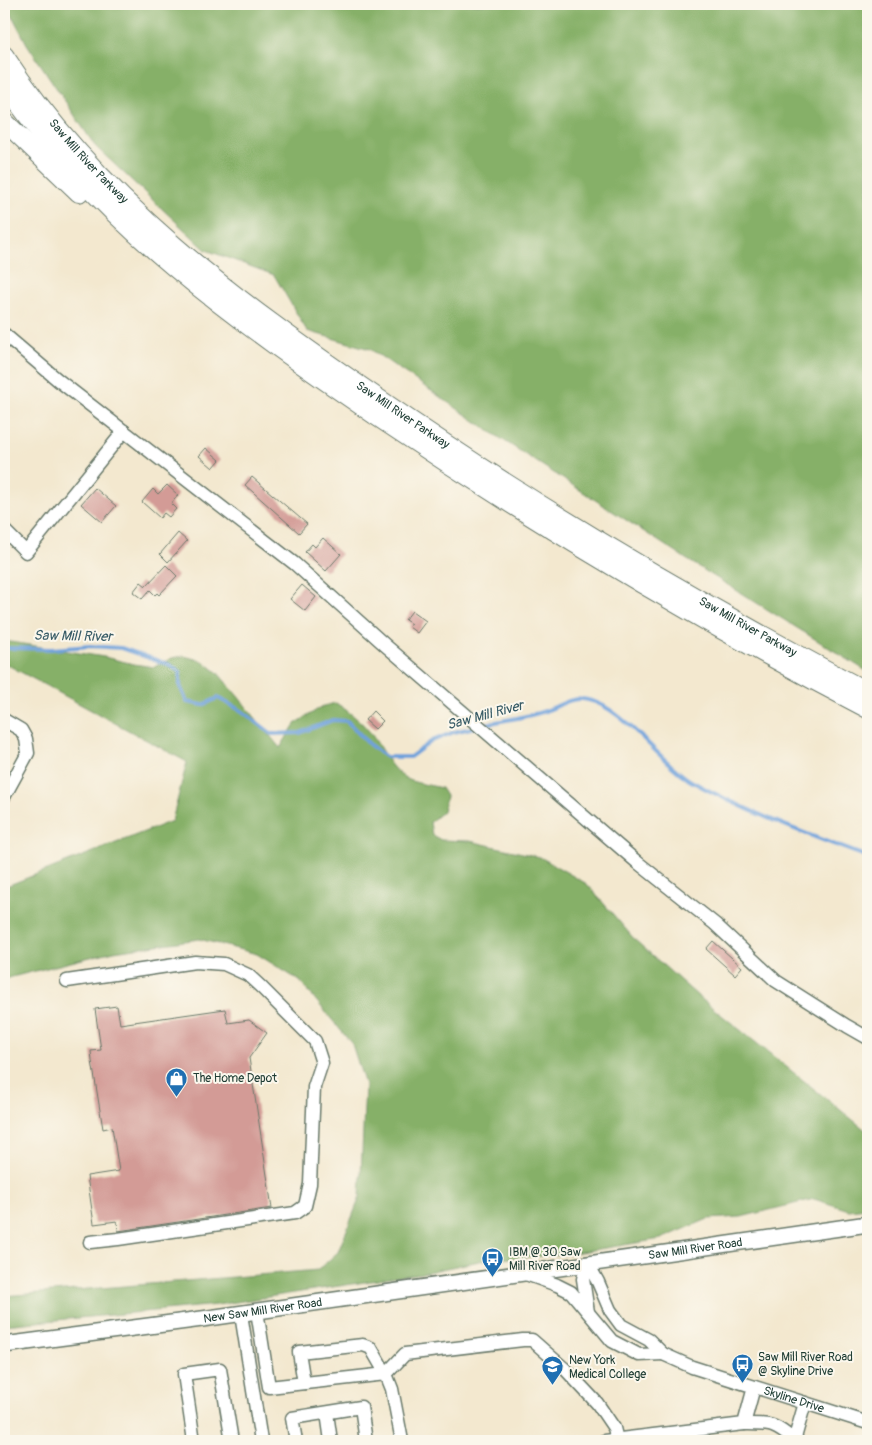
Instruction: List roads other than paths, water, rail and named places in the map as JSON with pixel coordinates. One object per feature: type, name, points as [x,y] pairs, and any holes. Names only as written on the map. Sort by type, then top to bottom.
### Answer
[{"type":"highway","name":"Saw Mill River Parkway","points":[[4,55],[53,123],[116,193],[180,252],[278,328],[394,409],[541,506],[704,603],[868,692]]},
{"type":"highway","name":"Saw Mill River Parkway","points":[[4,83],[43,135],[77,174],[141,238],[245,323],[428,451],[503,500],[629,577],[714,626],[868,710]]},
{"type":"highway","points":[[4,121],[106,217],[175,267]]},
{"type":"main road","name":"Saw Mill River Road","points":[[522,1273],[868,1224]]},
{"type":"main road","name":"New Saw Mill River Road","points":[[4,1345],[241,1314],[522,1273]]},
{"type":"street","points":[[4,334],[58,380],[296,564],[385,645],[637,862],[715,924],[776,981],[868,1038]]},
{"type":"street","points":[[4,530],[26,552],[124,431]]},
{"type":"street","points":[[4,720],[21,730],[26,739],[28,753],[4,797]]},
{"type":"street","points":[[67,981],[195,962],[214,962],[232,967],[256,981],[315,1041],[322,1063],[314,1087],[310,1184],[305,1206],[295,1213],[90,1242]]},
{"type":"street","points":[[588,1264],[583,1279],[588,1313]]},
{"type":"street","name":"Skyline Drive","points":[[588,1264],[610,1310],[621,1325],[649,1340],[663,1354],[692,1367],[868,1423]]},
{"type":"street","name":"Skyline Drive","points":[[522,1273],[571,1292],[612,1341],[639,1355],[663,1354]]},
{"type":"street","points":[[257,1311],[269,1386],[272,1386]]},
{"type":"street","points":[[241,1314],[261,1441]]},
{"type":"street","points":[[255,1400],[272,1386],[386,1374],[405,1354],[532,1340],[566,1370],[597,1402],[614,1428],[610,1440],[744,1424],[770,1424],[782,1430],[794,1441],[805,1403]]},
{"type":"street","points":[[304,1383],[300,1352],[363,1345],[371,1348],[392,1389],[402,1441]]},
{"type":"street","points":[[194,1441],[184,1374],[220,1370],[232,1441]]},
{"type":"street","points":[[744,1424],[754,1387]]},
{"type":"street","points":[[296,1441],[292,1418],[361,1407],[366,1441]]},
{"type":"street","points":[[327,1413],[331,1441]]},
{"type":"waterway","name":"Saw Mill River","points":[[4,646],[6,648],[52,649],[90,646],[121,648],[170,665],[180,672],[180,686],[187,702],[203,705],[218,698],[242,711],[272,734],[300,733],[333,720],[347,721],[370,745],[386,757],[410,757],[432,741],[454,732],[475,727]]},
{"type":"waterway","name":"Saw Mill River","points":[[482,725],[537,713],[571,700],[588,700],[601,705],[628,724],[666,761],[691,781],[756,813],[868,857]]},
{"type":"place","name":"The Home Depot","points":[[177,1097]]},
{"type":"place","name":"IBM @ 30 Saw Mill River Road","points":[[493,1278]]},
{"type":"place","name":"Saw Mill River Road @ Skyline Drive","points":[[742,1383]]},
{"type":"place","name":"New York Medical College","points":[[553,1386]]}]
